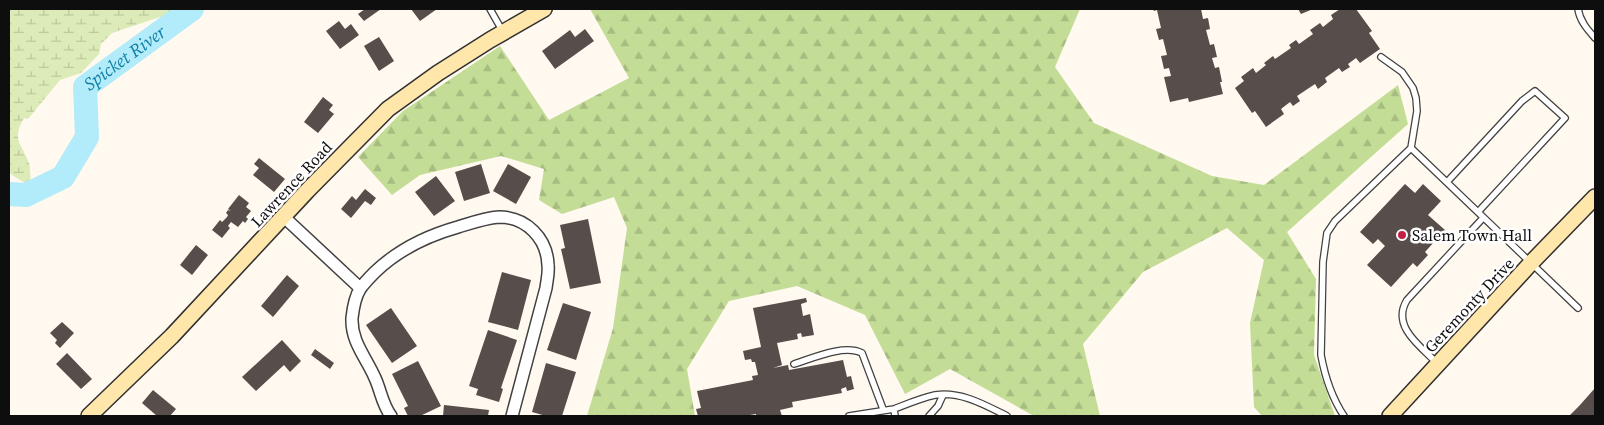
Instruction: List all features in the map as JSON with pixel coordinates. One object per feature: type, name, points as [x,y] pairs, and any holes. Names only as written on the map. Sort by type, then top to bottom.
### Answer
[{"type":"street","name":"Lawrence Road","points":[[89,416],[172,336],[319,178],[388,109],[438,72],[544,9]]},
{"type":"street","name":"Geremonty Drive","points":[[1390,416],[1531,263],[1595,197]]},
{"type":"street","points":[[284,217],[360,288]]},
{"type":"street","points":[[391,416],[354,336],[352,316],[360,288],[396,254],[422,239],[487,218],[512,219],[523,223],[531,229],[544,246],[548,258],[548,276],[512,416]]},
{"type":"lane","points":[[490,9],[504,32]]},
{"type":"lane","points":[[1578,9],[1579,16],[1585,27],[1595,38]]},
{"type":"lane","points":[[1344,416],[1332,392],[1321,355],[1323,262],[1328,233],[1335,221],[1411,148],[1417,111],[1413,88],[1402,72],[1381,57]]},
{"type":"lane","points":[[1446,182],[1522,101],[1535,91],[1565,118],[1478,212]]},
{"type":"lane","points":[[1411,148],[1578,308]]},
{"type":"lane","points":[[1438,364],[1410,336],[1403,323],[1403,307],[1407,300],[1483,218]]},
{"type":"lane","points":[[794,364],[824,354],[848,349],[857,350],[862,353],[883,409]]},
{"type":"lane","points":[[849,416],[883,409],[894,409],[935,395],[959,396],[970,399],[1006,416]]},
{"type":"lane","points":[[929,416],[938,406],[943,395]]},
{"type":"lane","points":[[894,409],[895,416]]},
{"type":"green space","points":[[9,9],[177,9],[172,13],[112,33],[101,44],[99,54],[81,73],[60,80],[28,119],[24,118],[20,125],[18,137],[29,163],[31,187],[9,173]]},
{"type":"green space","points":[[590,9],[1080,9],[1055,67],[1094,123],[1212,176],[1264,185],[1398,85],[1408,124],[1287,232],[1316,279],[1314,355],[1335,416],[1262,416],[1254,407],[1250,323],[1264,260],[1227,228],[1143,272],[1083,344],[1100,416],[1034,416],[950,369],[905,394],[865,315],[797,286],[729,301],[687,369],[695,416],[587,416],[613,328],[627,228],[614,197],[562,214],[539,200],[544,169],[501,156],[420,175],[392,195],[358,157],[403,111],[500,46],[549,120],[629,78]]},
{"type":"building","points":[[365,9],[381,9],[364,21],[358,14]]},
{"type":"building","points":[[411,9],[437,9],[420,21]]},
{"type":"building","points":[[1153,9],[1201,9],[1203,19],[1208,18],[1210,29],[1206,30],[1210,45],[1214,44],[1217,57],[1212,58],[1215,68],[1219,67],[1223,94],[1189,102],[1188,98],[1170,102],[1164,77],[1171,76],[1169,68],[1164,69],[1161,56],[1167,55],[1163,39],[1159,40],[1156,29],[1161,28],[1157,10],[1154,11]]},
{"type":"building","points":[[1298,9],[1313,9],[1301,14]]},
{"type":"building","points":[[1340,9],[1356,9],[1372,31],[1369,33],[1380,49],[1360,63],[1356,58],[1348,64],[1350,67],[1342,72],[1339,68],[1325,78],[1327,82],[1318,89],[1315,84],[1297,96],[1300,101],[1293,106],[1290,102],[1281,109],[1284,114],[1266,127],[1255,111],[1252,113],[1235,88],[1244,81],[1241,77],[1253,68],[1256,73],[1273,56],[1275,59],[1291,48],[1289,45],[1296,40],[1299,44],[1313,34],[1310,30],[1320,23],[1323,27],[1333,19],[1331,15]]},
{"type":"building","points":[[339,21],[345,29],[351,24],[359,35],[340,49],[326,31]]},
{"type":"building","points":[[585,29],[594,41],[555,69],[542,51],[570,30],[575,37]]},
{"type":"building","points":[[379,37],[394,61],[379,71],[364,46]]},
{"type":"building","points":[[323,97],[333,105],[329,110],[334,114],[318,133],[304,122]]},
{"type":"building","points":[[259,158],[285,179],[274,192],[253,175],[259,168],[254,164]]},
{"type":"building","points":[[481,164],[490,193],[464,201],[455,172]]},
{"type":"building","points":[[508,164],[531,177],[516,204],[493,191]]},
{"type":"building","points":[[436,176],[455,201],[434,216],[415,192]]},
{"type":"building","name":"Salem Town Hall","points":[[1405,184],[1415,193],[1423,184],[1441,201],[1428,215],[1445,230],[1425,252],[1428,255],[1417,267],[1413,263],[1391,287],[1367,265],[1385,246],[1378,239],[1373,244],[1360,232]]},
{"type":"building","points":[[365,189],[376,198],[371,205],[365,201],[351,218],[341,209],[352,196],[356,200]]},
{"type":"building","points":[[239,195],[249,203],[246,207],[251,211],[246,217],[248,219],[245,223],[243,221],[238,227],[231,222],[228,226],[230,228],[222,238],[212,230],[220,220],[222,222],[227,217],[226,213],[228,210],[231,211],[228,209]]},
{"type":"building","points":[[588,219],[601,283],[570,289],[561,249],[565,248],[560,225]]},
{"type":"building","points":[[196,245],[208,255],[192,275],[180,265]]},
{"type":"building","points":[[502,272],[531,280],[518,330],[488,322]]},
{"type":"building","points":[[287,275],[299,286],[273,317],[261,306]]},
{"type":"building","points":[[806,298],[807,302],[801,304],[803,316],[810,314],[814,335],[802,337],[801,333],[797,334],[798,339],[777,343],[782,365],[773,368],[788,365],[789,370],[843,360],[847,377],[851,376],[854,389],[847,391],[846,387],[841,389],[842,393],[792,402],[793,407],[780,410],[782,416],[756,416],[756,414],[744,416],[698,416],[696,409],[701,408],[697,391],[753,380],[752,376],[758,375],[755,362],[752,362],[751,359],[745,360],[743,351],[761,347],[753,308]]},
{"type":"building","points":[[563,303],[591,312],[576,360],[547,350]]},
{"type":"building","points":[[391,308],[417,346],[392,363],[366,325]]},
{"type":"building","points":[[62,322],[74,333],[60,348],[55,343],[57,340],[50,333]]},
{"type":"building","points":[[488,330],[517,340],[501,388],[503,389],[499,402],[476,395],[478,389],[469,386]]},
{"type":"building","points":[[282,340],[301,361],[290,372],[284,365],[256,391],[242,377]]},
{"type":"building","points":[[315,349],[334,363],[330,369],[311,355]]},
{"type":"building","points":[[67,353],[92,379],[81,389],[56,364]]},
{"type":"building","points":[[418,361],[441,406],[420,416],[408,416],[404,408],[408,406],[392,374]]},
{"type":"building","points":[[546,363],[576,372],[562,416],[546,416],[532,412]]},
{"type":"building","points":[[1595,388],[1595,416],[1569,416],[1580,405]]},
{"type":"building","points":[[153,390],[176,409],[170,416],[157,416],[142,403]]},
{"type":"building","points":[[444,405],[489,410],[488,416],[443,416]]},
{"type":"waterway","name":"Spicket River","points":[[9,194],[26,195],[63,177],[87,137],[85,87],[192,9]]},
{"type":"place","name":"Salem Town Hall","points":[[1402,235]]}]
